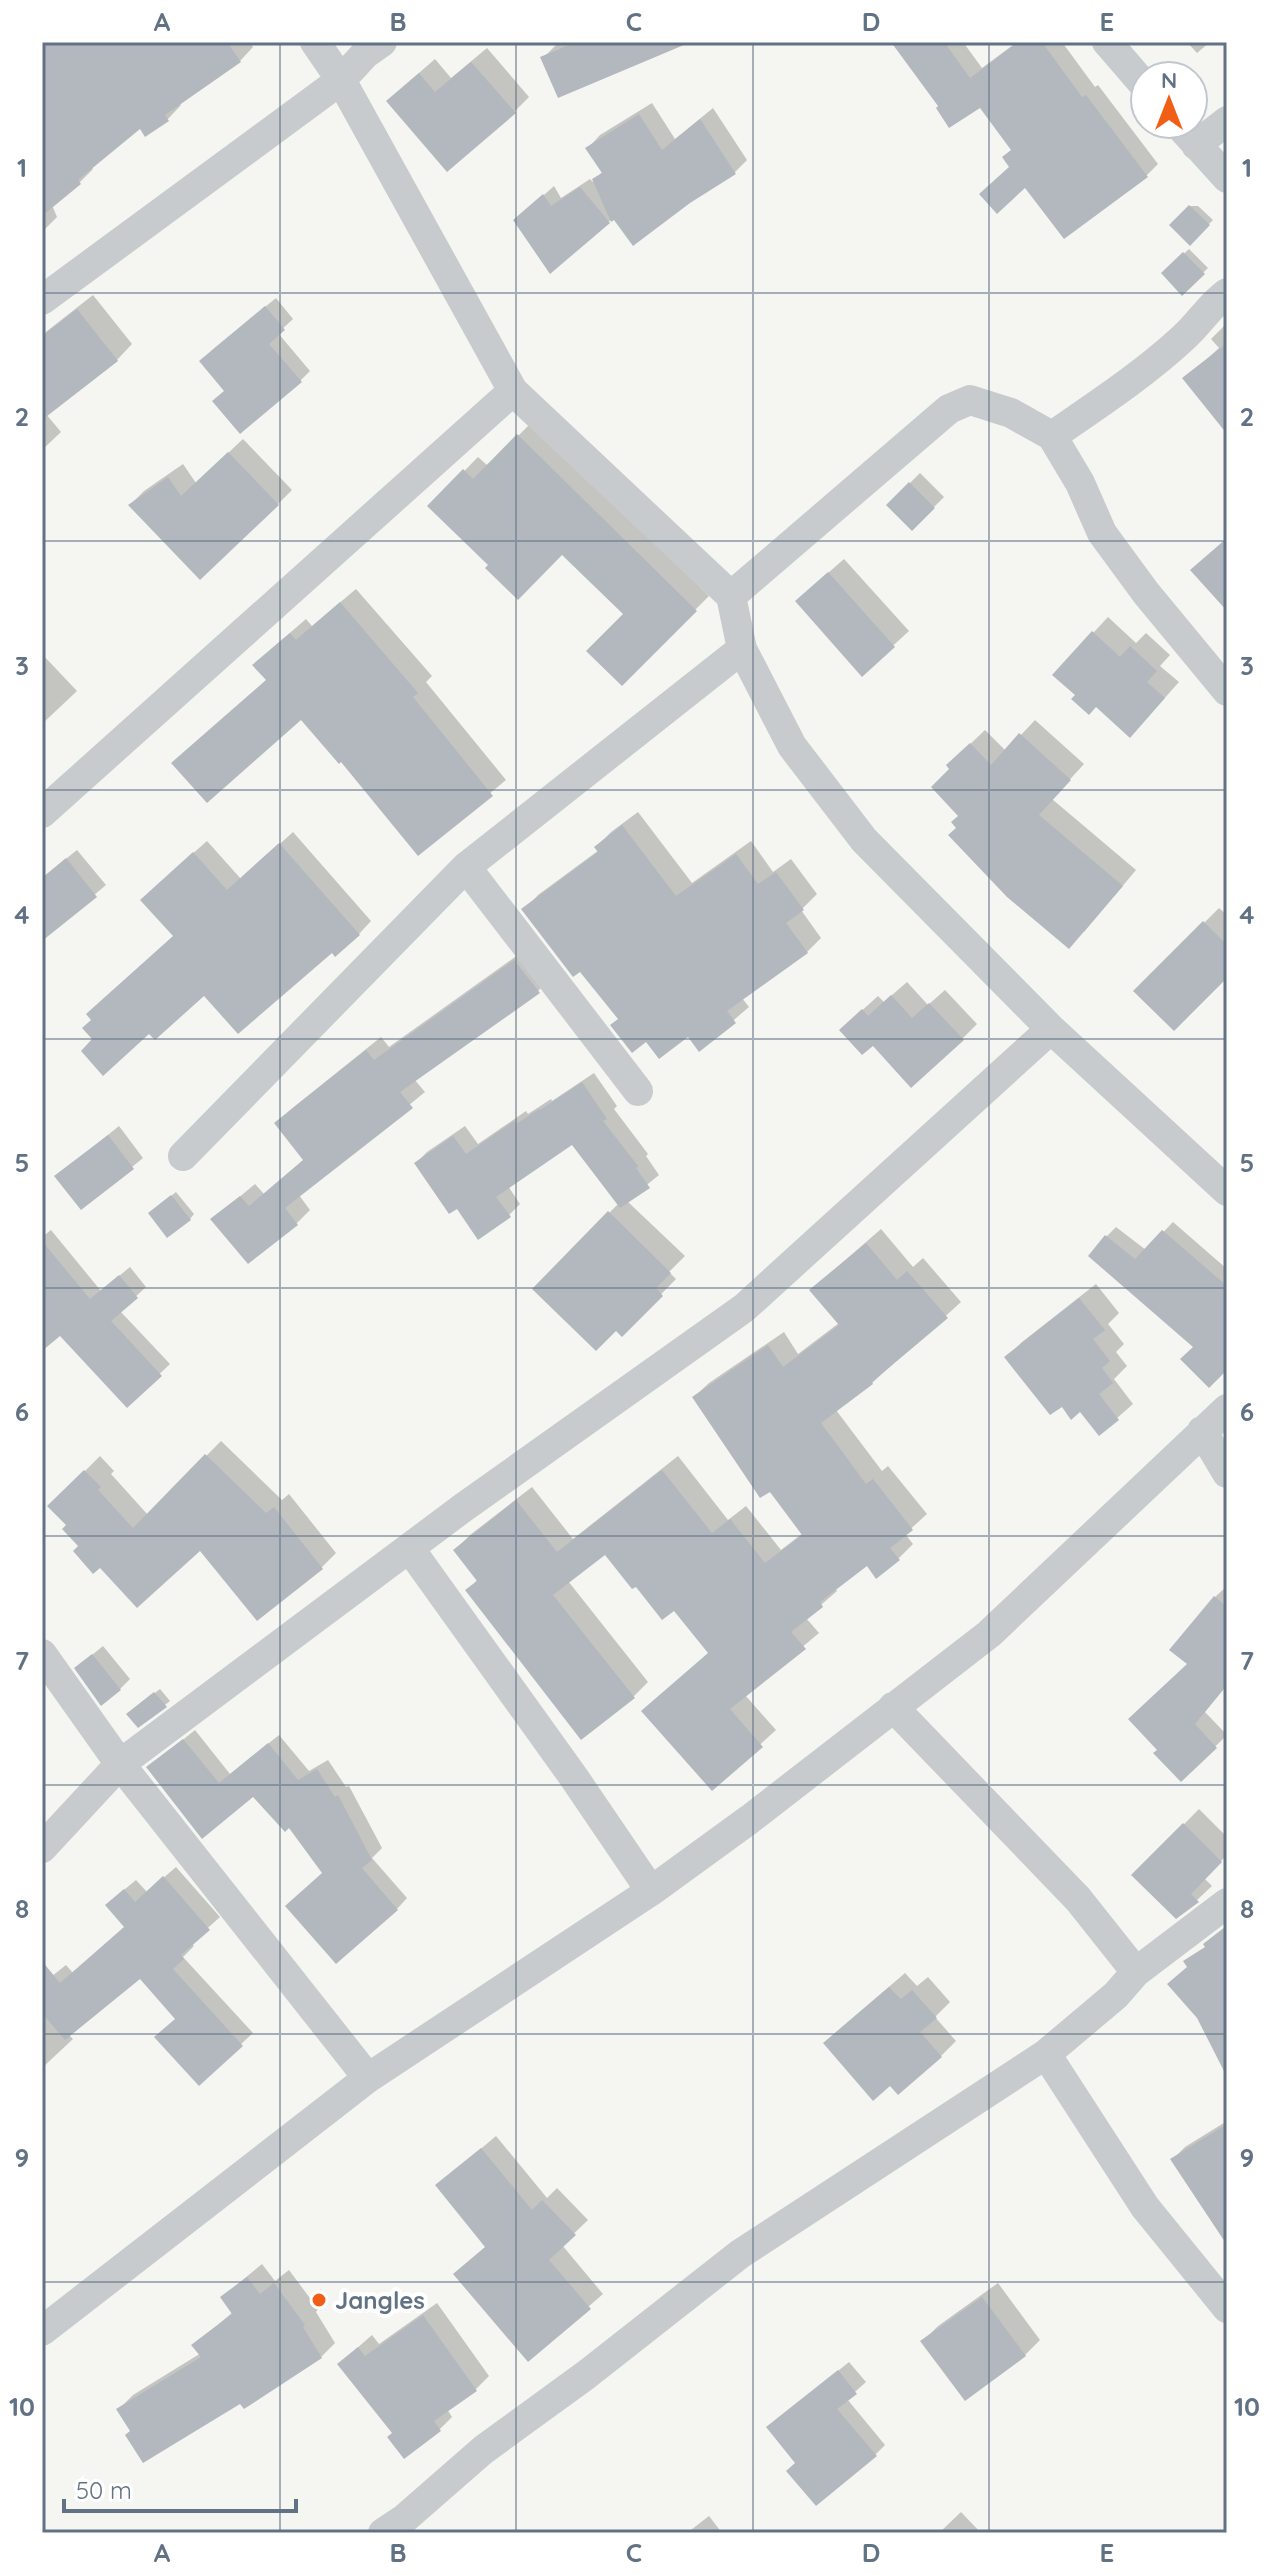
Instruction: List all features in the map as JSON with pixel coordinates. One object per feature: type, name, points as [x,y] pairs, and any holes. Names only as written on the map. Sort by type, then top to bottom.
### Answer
[{"type":"street","points":[[315,42],[341,80],[513,391],[731,596],[742,649],[792,746],[864,840],[1051,1029],[1227,1191]]},
{"type":"street","points":[[42,300],[341,80],[365,54],[382,42]]},
{"type":"street","points":[[1107,42],[1129,67]]},
{"type":"street","points":[[1192,140],[1227,178]]},
{"type":"street","points":[[1052,436],[1138,376],[1186,336],[1227,293]]},
{"type":"street","points":[[42,813],[513,391]]},
{"type":"street","points":[[731,596],[949,409],[970,400],[1011,413],[1052,436],[1080,483],[1102,533],[1146,593],[1227,691]]},
{"type":"street","points":[[183,1156],[466,867],[742,649]]},
{"type":"street","points":[[466,867],[638,1091]]},
{"type":"street","points":[[42,1848],[120,1764],[464,1507],[744,1308],[1051,1029]]},
{"type":"street","points":[[42,2331],[368,2078],[651,1891],[750,1819],[989,1634],[1227,1409]]},
{"type":"street","points":[[1202,1431],[1227,1473]]},
{"type":"street","points":[[410,1549],[651,1891]]},
{"type":"street","points":[[42,1654],[120,1764],[368,2078]]},
{"type":"street","points":[[893,1707],[1078,1899],[1136,1972]]},
{"type":"street","points":[[401,2528],[483,2450],[586,2375],[740,2254],[1046,2054],[1116,1995],[1136,1972],[1227,1903]]},
{"type":"street","points":[[1046,2054],[1145,2207],[1227,2308]]},
{"type":"building","points":[[42,42],[227,42],[241,62],[165,115],[169,121],[145,137],[140,129],[78,180],[81,184],[42,216]]},
{"type":"building","points":[[576,42],[691,42],[558,98],[540,57]]},
{"type":"building","points":[[891,42],[944,42],[970,78],[1018,42],[1042,42],[1082,97],[1086,95],[1148,177],[1064,239],[1025,188],[997,214],[979,194],[1009,167],[1002,157],[1011,150],[980,108],[949,128],[936,108],[938,106]]},
{"type":"building","points":[[471,62],[516,113],[447,172],[386,101],[419,73],[435,92]]},
{"type":"building","points":[[639,114],[662,150],[700,119],[736,174],[690,203],[633,246],[614,220],[611,222],[592,179],[602,173],[585,148]]},
{"type":"building","points":[[580,187],[610,223],[550,274],[513,220],[543,194],[551,206]]},
{"type":"building","points":[[1189,205],[1210,225],[1190,246],[1169,225]]},
{"type":"building","points":[[1183,252],[1205,274],[1182,296],[1161,273]]},
{"type":"building","points":[[265,306],[285,330],[269,344],[302,382],[240,434],[212,401],[224,391],[199,361]]},
{"type":"building","points":[[77,309],[118,361],[42,420],[42,336]]},
{"type":"building","points":[[1227,343],[1227,434],[1182,378]]},
{"type":"building","points":[[517,434],[697,611],[622,686],[586,651],[623,614],[562,555],[518,600],[485,568],[488,565],[427,506],[463,469],[473,479]]},
{"type":"building","points":[[228,452],[279,505],[200,580],[128,505],[168,477],[181,496]]},
{"type":"building","points":[[909,482],[935,508],[912,531],[886,505]]},
{"type":"building","points":[[1227,538],[1227,611],[1190,570]]},
{"type":"building","points":[[828,572],[895,647],[862,677],[795,601]]},
{"type":"building","points":[[340,602],[418,693],[413,697],[493,796],[418,856],[341,762],[339,764],[301,720],[207,803],[171,763],[266,680],[252,665],[290,633],[296,640]]},
{"type":"building","points":[[1092,631],[1120,657],[1130,646],[1157,671],[1147,682],[1165,698],[1130,738],[1096,707],[1089,715],[1071,699],[1075,695],[1052,675]]},
{"type":"building","points":[[1019,733],[1071,780],[1039,815],[1123,886],[1069,949],[1007,897],[948,835],[956,828],[951,822],[958,816],[931,787],[949,769],[946,765],[970,743],[991,765]]},
{"type":"building","points":[[622,825],[676,896],[736,854],[758,884],[776,872],[804,910],[786,923],[808,953],[727,1011],[736,1023],[699,1052],[688,1037],[659,1059],[646,1042],[632,1053],[610,1025],[618,1019],[580,972],[573,977],[521,909],[598,852],[594,847]]},
{"type":"building","points":[[279,843],[360,935],[335,957],[332,953],[238,1034],[204,996],[155,1040],[149,1034],[103,1076],[81,1051],[92,1039],[82,1028],[91,1020],[86,1014],[173,936],[140,900],[193,852],[227,890]]},
{"type":"building","points":[[66,858],[97,897],[42,941],[42,878]]},
{"type":"building","points":[[1203,921],[1227,945],[1227,978],[1174,1031],[1133,991]]},
{"type":"building","points":[[514,960],[540,993],[400,1092],[413,1108],[285,1208],[298,1225],[248,1264],[210,1219],[240,1196],[249,1206],[303,1160],[274,1123],[366,1050],[374,1060]]},
{"type":"building","points":[[891,995],[912,1018],[929,1003],[964,1040],[911,1088],[873,1046],[862,1055],[839,1030],[862,1009],[868,1016]]},
{"type":"building","points":[[582,1082],[607,1119],[603,1121],[638,1166],[636,1168],[650,1188],[620,1208],[572,1145],[496,1197],[511,1217],[478,1240],[457,1209],[449,1214],[414,1163],[453,1136],[466,1154],[514,1121],[516,1124]]},
{"type":"building","points":[[108,1135],[134,1169],[81,1210],[54,1176]]},
{"type":"building","points":[[171,1195],[191,1220],[167,1238],[148,1213]]},
{"type":"building","points":[[608,1211],[671,1273],[656,1288],[663,1296],[622,1337],[616,1331],[596,1351],[532,1289]]},
{"type":"building","points":[[1162,1230],[1227,1286],[1227,1370],[1209,1388],[1180,1359],[1193,1347],[1088,1256],[1105,1235],[1135,1259]]},
{"type":"building","points":[[42,1241],[90,1299],[119,1275],[138,1298],[111,1321],[162,1376],[127,1408],[60,1336],[42,1351]]},
{"type":"building","points":[[866,1243],[897,1280],[907,1271],[948,1318],[873,1384],[821,1423],[866,1484],[873,1479],[913,1530],[890,1548],[900,1560],[876,1579],[867,1566],[820,1602],[823,1607],[791,1632],[806,1649],[730,1709],[763,1747],[712,1791],[641,1711],[708,1653],[674,1611],[662,1620],[605,1555],[553,1595],[635,1698],[581,1740],[465,1590],[477,1581],[453,1550],[516,1500],[557,1552],[662,1470],[712,1533],[730,1519],[765,1563],[802,1535],[770,1492],[760,1498],[692,1397],[768,1345],[783,1367],[839,1325],[809,1290]]},
{"type":"building","points":[[1079,1298],[1105,1330],[1093,1339],[1110,1361],[1102,1368],[1113,1383],[1099,1394],[1119,1420],[1099,1436],[1080,1412],[1071,1420],[1062,1407],[1050,1415],[1004,1357]]},
{"type":"building","points":[[205,1454],[266,1513],[274,1507],[323,1569],[257,1621],[200,1551],[137,1608],[100,1568],[93,1574],[73,1551],[78,1546],[62,1529],[66,1525],[47,1506],[84,1470],[133,1528]]},
{"type":"building","points":[[1214,1596],[1227,1607],[1227,1685],[1195,1724],[1217,1748],[1181,1782],[1153,1753],[1157,1750],[1128,1719],[1187,1664],[1169,1650]]},
{"type":"building","points":[[92,1654],[121,1690],[101,1706],[74,1668]]},
{"type":"building","points":[[154,1692],[167,1707],[138,1728],[126,1714]]},
{"type":"building","points":[[183,1739],[219,1783],[268,1743],[298,1780],[317,1769],[335,1797],[338,1795],[372,1860],[362,1868],[398,1910],[336,1964],[285,1906],[322,1873],[289,1828],[285,1832],[253,1797],[202,1839],[146,1767]]},
{"type":"building","points":[[1183,1823],[1222,1862],[1191,1894],[1199,1902],[1176,1919],[1131,1875]]},
{"type":"building","points":[[163,1876],[210,1930],[181,1955],[184,1959],[173,1969],[243,2046],[199,2086],[154,2037],[175,2019],[140,1979],[65,2040],[42,2013],[42,1961],[60,1983],[124,1927],[105,1905],[124,1889],[135,1902]]},
{"type":"building","points":[[1225,1927],[1227,2077],[1197,2018],[1167,1984],[1187,1967],[1183,1961],[1205,1947],[1203,1944]]},
{"type":"building","points":[[889,1987],[901,1999],[912,1990],[937,2018],[920,2032],[942,2057],[898,2095],[890,2086],[873,2101],[823,2043]]},
{"type":"building","points":[[1227,2124],[1227,2245],[1170,2159]]},
{"type":"building","points":[[481,2148],[532,2210],[542,2200],[576,2235],[549,2260],[591,2309],[528,2362],[453,2274],[485,2247],[435,2185]]},
{"type":"building","points":[[247,2277],[260,2294],[274,2283],[305,2325],[303,2327],[322,2358],[244,2409],[240,2404],[143,2463],[125,2435],[130,2431],[116,2409],[201,2357],[191,2345],[232,2314],[220,2297]]},
{"type":"building","points":[[982,2297],[1026,2356],[965,2401],[920,2341]]},
{"type":"building","points":[[423,2315],[477,2391],[434,2421],[441,2431],[404,2459],[387,2437],[392,2433],[337,2364],[358,2347],[365,2356]]},
{"type":"building","points":[[838,2370],[857,2394],[837,2409],[877,2456],[816,2506],[786,2471],[795,2463],[766,2427]]},
{"type":"place","name":"Jangles","points":[[319,2300]]}]
